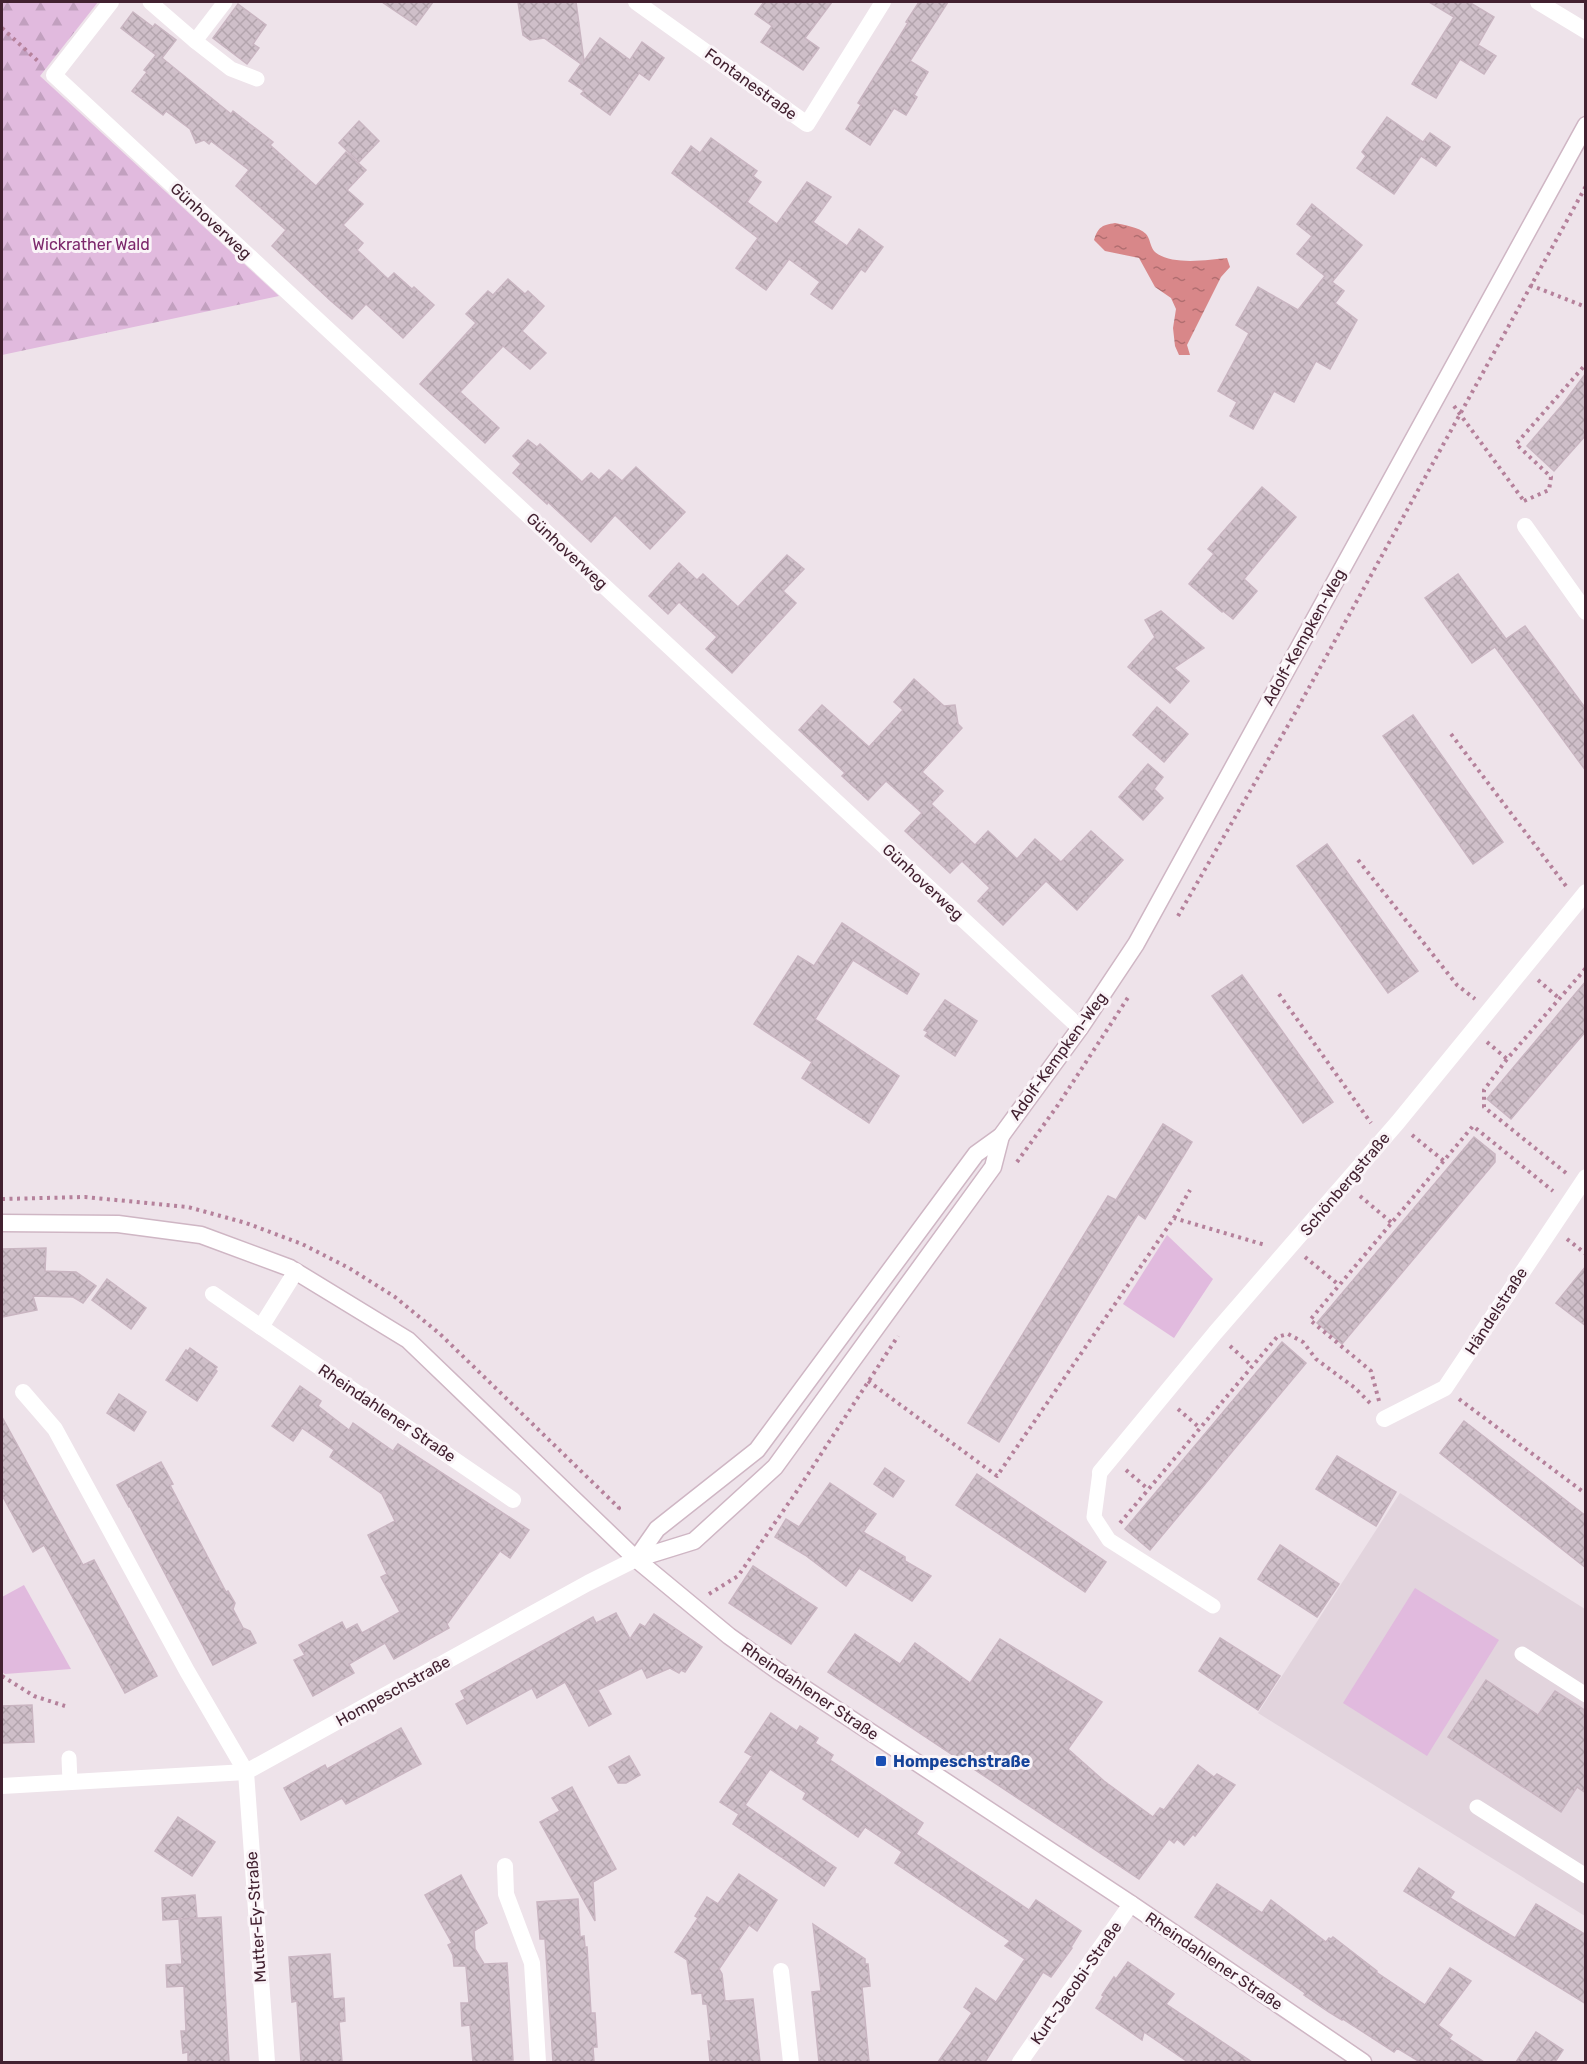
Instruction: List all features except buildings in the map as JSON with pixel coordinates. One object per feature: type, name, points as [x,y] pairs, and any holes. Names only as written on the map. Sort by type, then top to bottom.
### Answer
[{"type":"street","points":[[54,75],[111,2]]},
{"type":"street","name":"Fontanestraße","points":[[636,2],[807,124],[883,2]]},
{"type":"street","points":[[1538,2],[1586,31]]},
{"type":"street","name":"Günhoverweg","points":[[54,75],[1080,1028]]},
{"type":"street","name":"Adolf-Kempken-Weg","points":[[636,1559],[657,1529],[757,1450],[976,1154],[1001,1136],[1080,1028],[1136,944],[1586,125]]},
{"type":"street","points":[[1525,526],[1586,612]]},
{"type":"street","name":"Schönbergstraße","points":[[1100,1472],[1215,1333],[1292,1247],[1398,1122],[1582,897]]},
{"type":"street","name":"Adolf-Kempken-Weg","points":[[636,1559],[694,1541],[775,1467],[993,1167],[1001,1136]]},
{"type":"street","name":"Händelstraße","points":[[1384,1419],[1445,1388],[1583,1181]]},
{"type":"street","name":"Rheindahlener Straße","points":[[2,1223],[118,1224],[201,1235],[296,1271],[408,1340],[636,1559],[729,1636],[1363,2062]]},
{"type":"street","points":[[261,1327],[296,1271]]},
{"type":"street","name":"Rheindahlener Straße","points":[[213,1294],[513,1500]]},
{"type":"street","points":[[23,1392],[55,1429],[182,1675],[246,1772]]},
{"type":"street","name":"Hompeschstraße","points":[[2,1786],[246,1772],[588,1583],[636,1559]]},
{"type":"street","name":"Mutter-Ey-Straße","points":[[246,1772],[267,2062]]},
{"type":"street","points":[[506,1866],[506,1894],[532,1963],[538,2062]]},
{"type":"street","name":"Kurt-Jacobi-Straße","points":[[1020,2062],[1131,1904]]},
{"type":"street","points":[[781,1971],[791,2062]]},
{"type":"lane","points":[[150,2],[231,69],[257,79]]},
{"type":"lane","points":[[195,41],[225,2]]},
{"type":"lane","points":[[1100,1472],[1094,1517],[1108,1537],[1213,1606]]},
{"type":"lane","points":[[1522,1654],[1586,1695]]},
{"type":"lane","points":[[69,1758],[70,1782]]},
{"type":"lane","points":[[1477,1807],[1586,1876]]},
{"type":"path","points":[[2,28],[54,75]]},
{"type":"path","points":[[1530,285],[1586,307]]},
{"type":"path","points":[[1524,501],[1549,490],[1551,477],[1516,444],[1586,364]]},
{"type":"path","points":[[1441,389],[1524,501],[1525,526]]},
{"type":"path","points":[[1451,734],[1582,897]]},
{"type":"path","points":[[1358,860],[1457,985],[1490,1011]]},
{"type":"path","points":[[1523,968],[1560,999]]},
{"type":"path","points":[[1583,1181],[1484,1107],[1484,1090],[1506,1059],[1586,968]]},
{"type":"path","points":[[1279,994],[1383,1138]]},
{"type":"path","points":[[1398,1122],[1444,1161]]},
{"type":"path","points":[[1384,1419],[1371,1371],[1310,1320],[1473,1126],[1567,1203]]},
{"type":"path","points":[[1344,1183],[1392,1223]]},
{"type":"path","points":[[848,1366],[997,1476],[1174,1218],[1190,1190]]},
{"type":"path","points":[[1174,1218],[1271,1246],[1292,1247],[1339,1285]]},
{"type":"path","points":[[1215,1333],[1252,1366]]},
{"type":"path","points":[[1108,1537],[1277,1336],[1288,1334],[1303,1342],[1316,1359],[1355,1388],[1384,1419]]},
{"type":"path","points":[[1445,1388],[1586,1494]]},
{"type":"path","points":[[1162,1397],[1200,1428]]},
{"type":"path","points":[[1111,1458],[1148,1490]]},
{"type":"path","points":[[2,1676],[34,1696],[65,1706]]},
{"type":"shaded area","points":[[1400,1493],[1585,1609],[1585,1916],[1258,1713]]},
{"type":"green space","name":"Wickrather Wald","points":[[2,2],[98,2],[40,76],[279,296],[2,355]]},
{"type":"green space","points":[[1167,1235],[1213,1279],[1174,1338],[1123,1304]]},
{"type":"green space","points":[[24,1585],[71,1669],[5,1674],[2,1672],[2,1597]]},
{"type":"green space","points":[[1415,1588],[1499,1640],[1427,1756],[1343,1703]]},
{"type":"water","points":[[1115,223],[1143,232],[1154,251],[1169,259],[1189,261],[1227,258],[1230,267],[1221,277],[1187,345],[1190,355],[1179,355],[1175,346],[1173,328],[1176,309],[1171,298],[1155,287],[1139,258],[1105,251],[1094,240],[1101,227]]},
{"type":"place","name":"Hompeschstraße","points":[[881,1761]]}]
